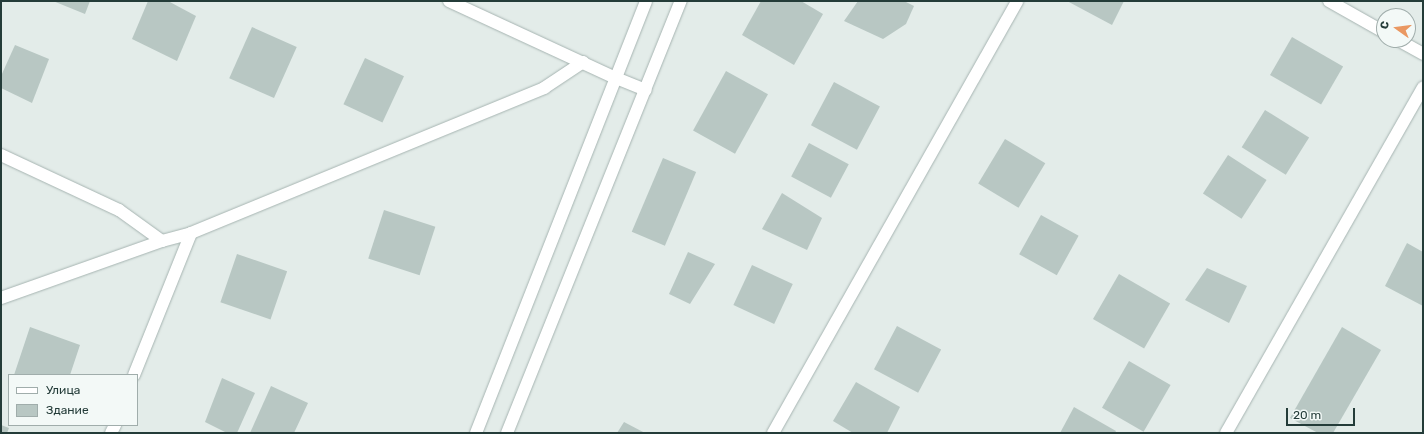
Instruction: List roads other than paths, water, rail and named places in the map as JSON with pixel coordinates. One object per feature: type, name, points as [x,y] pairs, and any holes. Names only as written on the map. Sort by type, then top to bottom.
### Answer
[{"type":"street","points":[[448,1],[616,78],[646,90]]},
{"type":"street","points":[[476,433],[646,1]]},
{"type":"street","points":[[507,433],[681,1]]},
{"type":"street","points":[[773,433],[1016,1]]},
{"type":"street","points":[[1330,1],[1376,27]]},
{"type":"street","points":[[1412,48],[1423,54]]},
{"type":"street","points":[[1,298],[162,241],[191,233],[544,88],[583,62]]},
{"type":"street","points":[[1226,433],[1423,87]]},
{"type":"street","points":[[1,155],[119,210],[162,241]]},
{"type":"street","points":[[134,374],[191,233]]}]
